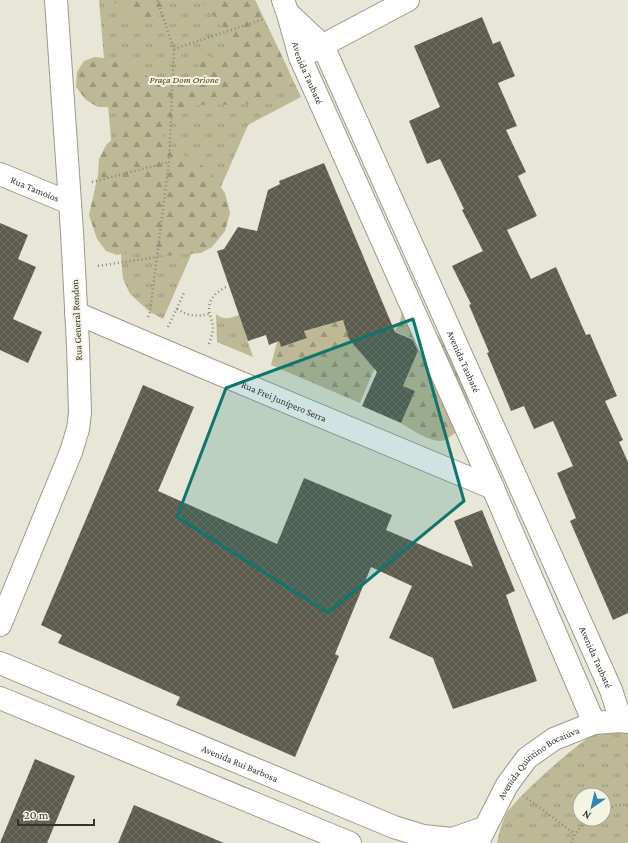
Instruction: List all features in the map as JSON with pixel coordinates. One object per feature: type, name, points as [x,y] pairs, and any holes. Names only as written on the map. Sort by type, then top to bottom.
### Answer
[{"type":"street","name":"Rua General Rondon","points":[[0,625],[68,459],[78,429],[80,413],[74,269],[56,0]]},
{"type":"street","points":[[300,57],[408,0]]},
{"type":"street","name":"Avenida Taubaté","points":[[286,7],[323,46],[624,722]]},
{"type":"street","name":"Avenida Taubaté","points":[[286,7],[300,57],[493,488],[594,723]]},
{"type":"street","name":"Rua Tamoios","points":[[0,174],[69,195]]},
{"type":"street","name":"Rua Frei Junípero Serra","points":[[76,312],[139,340],[493,488]]},
{"type":"street","name":"Avenida Rui Barbosa","points":[[0,663],[394,827],[423,836],[452,839],[481,836]]},
{"type":"street","points":[[0,698],[350,843]]},
{"type":"street","name":"Avenida Quintino Bocaiúva","points":[[481,836],[507,785],[527,758],[554,739],[594,723],[624,722]]},
{"type":"path","points":[[139,340],[150,312],[169,162],[174,49],[157,0]]},
{"type":"path","points":[[174,49],[265,19]]},
{"type":"path","points":[[69,195],[113,177],[169,162]]},
{"type":"path","points":[[74,269],[157,257]]},
{"type":"path","points":[[203,367],[213,327],[209,307],[211,299],[215,293],[226,287]]},
{"type":"path","points":[[159,348],[184,293]]},
{"type":"path","points":[[177,309],[194,316],[210,314]]},
{"type":"path","points":[[507,785],[575,834]]},
{"type":"path","points":[[612,807],[628,805]]},
{"type":"path","points":[[571,843],[575,834],[581,827]]},
{"type":"highlighted area","points":[[413,319],[464,501],[328,613],[177,517],[226,388]]},
{"type":"green space","name":"Praça Dom Orione","points":[[99,0],[255,0],[301,97],[248,125],[163,319],[150,312],[130,294],[123,279]]},
{"type":"green space","points":[[109,0],[167,0],[167,5],[158,17],[147,21],[130,15],[122,5]]},
{"type":"green space","points":[[202,0],[255,0],[289,71],[284,81],[262,97],[247,104],[207,104],[183,109],[167,124],[163,136],[166,149],[195,159],[211,174],[225,193],[230,213],[225,231],[212,247],[201,253],[164,256],[136,247],[128,252],[117,255],[106,251],[97,239],[89,215],[98,175],[99,159],[106,145],[120,133],[123,120],[119,111],[112,107],[98,107],[86,100],[76,87],[77,72],[84,61],[95,57],[119,60],[132,66],[151,79],[166,85],[186,84],[198,74],[200,60],[206,55],[223,59],[233,45],[228,34]]},
{"type":"green space","points":[[418,300],[425,310],[435,331],[450,351],[457,364],[468,394],[467,415],[463,425],[455,433],[442,441],[425,437],[401,423],[415,391],[403,386],[421,344],[395,331],[400,322],[402,311]]},
{"type":"green space","points":[[216,314],[221,318],[230,318],[239,315],[253,357],[217,342]]},
{"type":"green space","points":[[335,315],[337,322],[343,320],[376,365],[360,403],[271,365],[277,342],[275,336],[278,336],[281,347],[307,338],[303,326]]},
{"type":"green space","points":[[628,728],[628,843],[497,843],[501,826],[510,808],[547,772],[575,748],[595,734],[607,730]]},
{"type":"building","points":[[482,17],[493,44],[500,41],[515,76],[498,83],[517,126],[506,130],[526,172],[518,176],[537,216],[507,230],[531,279],[556,267],[586,335],[590,334],[617,396],[605,401],[623,440],[619,442],[628,462],[628,613],[613,620],[570,521],[576,518],[557,473],[573,466],[553,421],[534,429],[524,406],[511,411],[487,353],[489,352],[469,305],[471,304],[452,266],[483,251],[462,210],[464,209],[440,159],[427,164],[409,121],[440,107],[414,46]]},
{"type":"building","points":[[324,163],[395,332],[413,340],[418,351],[403,386],[415,391],[401,423],[362,406],[377,372],[349,339],[343,320],[304,331],[307,338],[281,347],[279,341],[269,345],[266,335],[248,341],[217,251],[224,249],[238,227],[257,231],[268,190],[280,184],[279,181]]},
{"type":"building","points":[[0,223],[28,235],[18,259],[36,267],[13,319],[42,332],[28,363],[0,350]]},
{"type":"building","points":[[143,385],[194,407],[158,491],[277,544],[304,478],[392,515],[386,530],[473,567],[454,521],[482,510],[515,591],[506,595],[537,681],[453,709],[433,658],[389,638],[412,586],[371,567],[335,654],[339,656],[295,757],[176,705],[180,697],[58,643],[62,635],[41,625]]},
{"type":"building","points":[[35,759],[75,776],[47,843],[0,843]]},
{"type":"building","points":[[134,805],[224,843],[118,843]]}]
